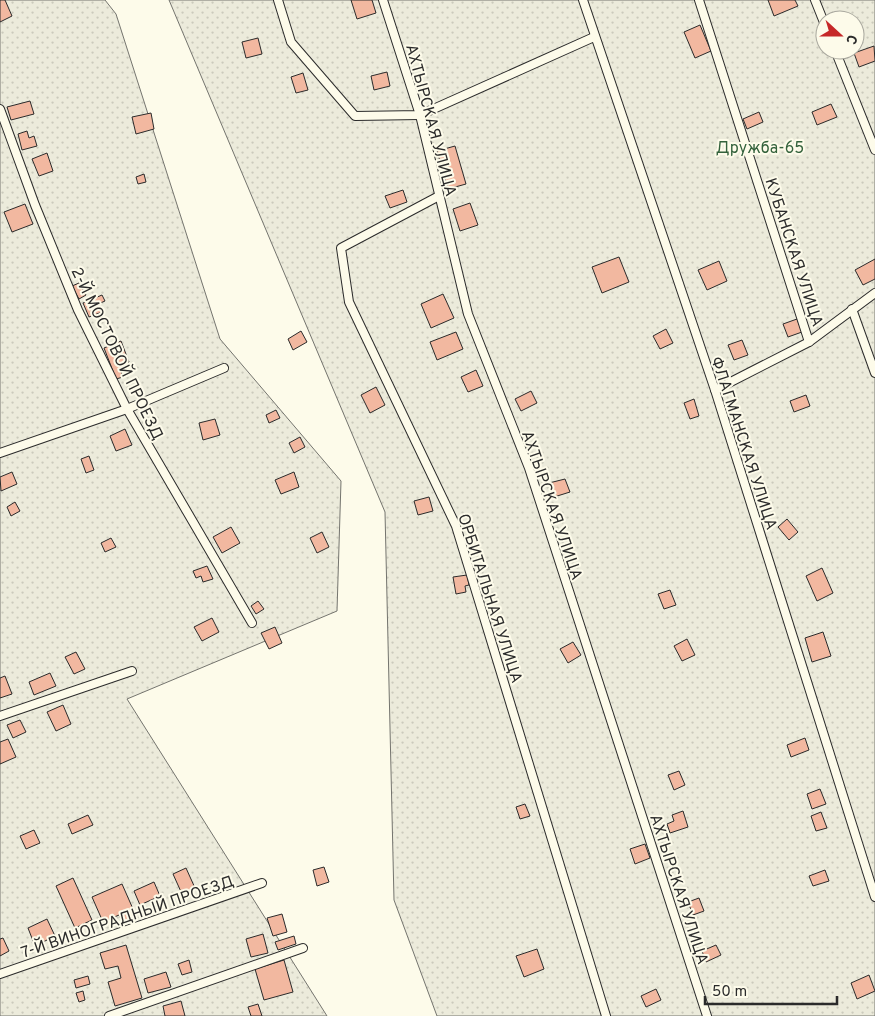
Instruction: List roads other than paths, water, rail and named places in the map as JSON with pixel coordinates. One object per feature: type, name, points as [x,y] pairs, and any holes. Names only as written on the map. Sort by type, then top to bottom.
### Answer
[{"type":"lane","points":[[278,0],[291,42],[355,116],[420,115],[594,37]]},
{"type":"lane","name":"АХТЫРСКАЯ УЛИЦА","points":[[383,0],[420,115],[468,314],[529,468],[707,1016]]},
{"type":"lane","name":"ФЛАГМАНСКАЯ УЛИЦА","points":[[583,0],[715,390],[875,897]]},
{"type":"lane","name":"КУБАНСКАЯ УЛИЦА","points":[[699,0],[809,342]]},
{"type":"lane","points":[[839,60],[875,150]]},
{"type":"lane","name":"2-Й МОСТОВОЙ ПРОЕЗД","points":[[0,109],[35,205],[78,310],[127,409],[252,623]]},
{"type":"lane","name":"ОРБИТАЛЬНАЯ УЛИЦА","points":[[439,196],[341,248],[349,302],[456,526],[606,1016]]},
{"type":"lane","points":[[715,390],[809,342],[875,293]]},
{"type":"lane","points":[[852,309],[875,373]]},
{"type":"lane","points":[[0,453],[127,409],[224,368]]},
{"type":"lane","points":[[0,716],[132,671]]},
{"type":"lane","name":"7-Й ВИНОГРАДНЫЙ ПРОЕЗД","points":[[0,974],[262,883]]},
{"type":"lane","points":[[109,1016],[303,948]]},
{"type":"park label","name":"Дружба-65","points":[[760,147]]}]
